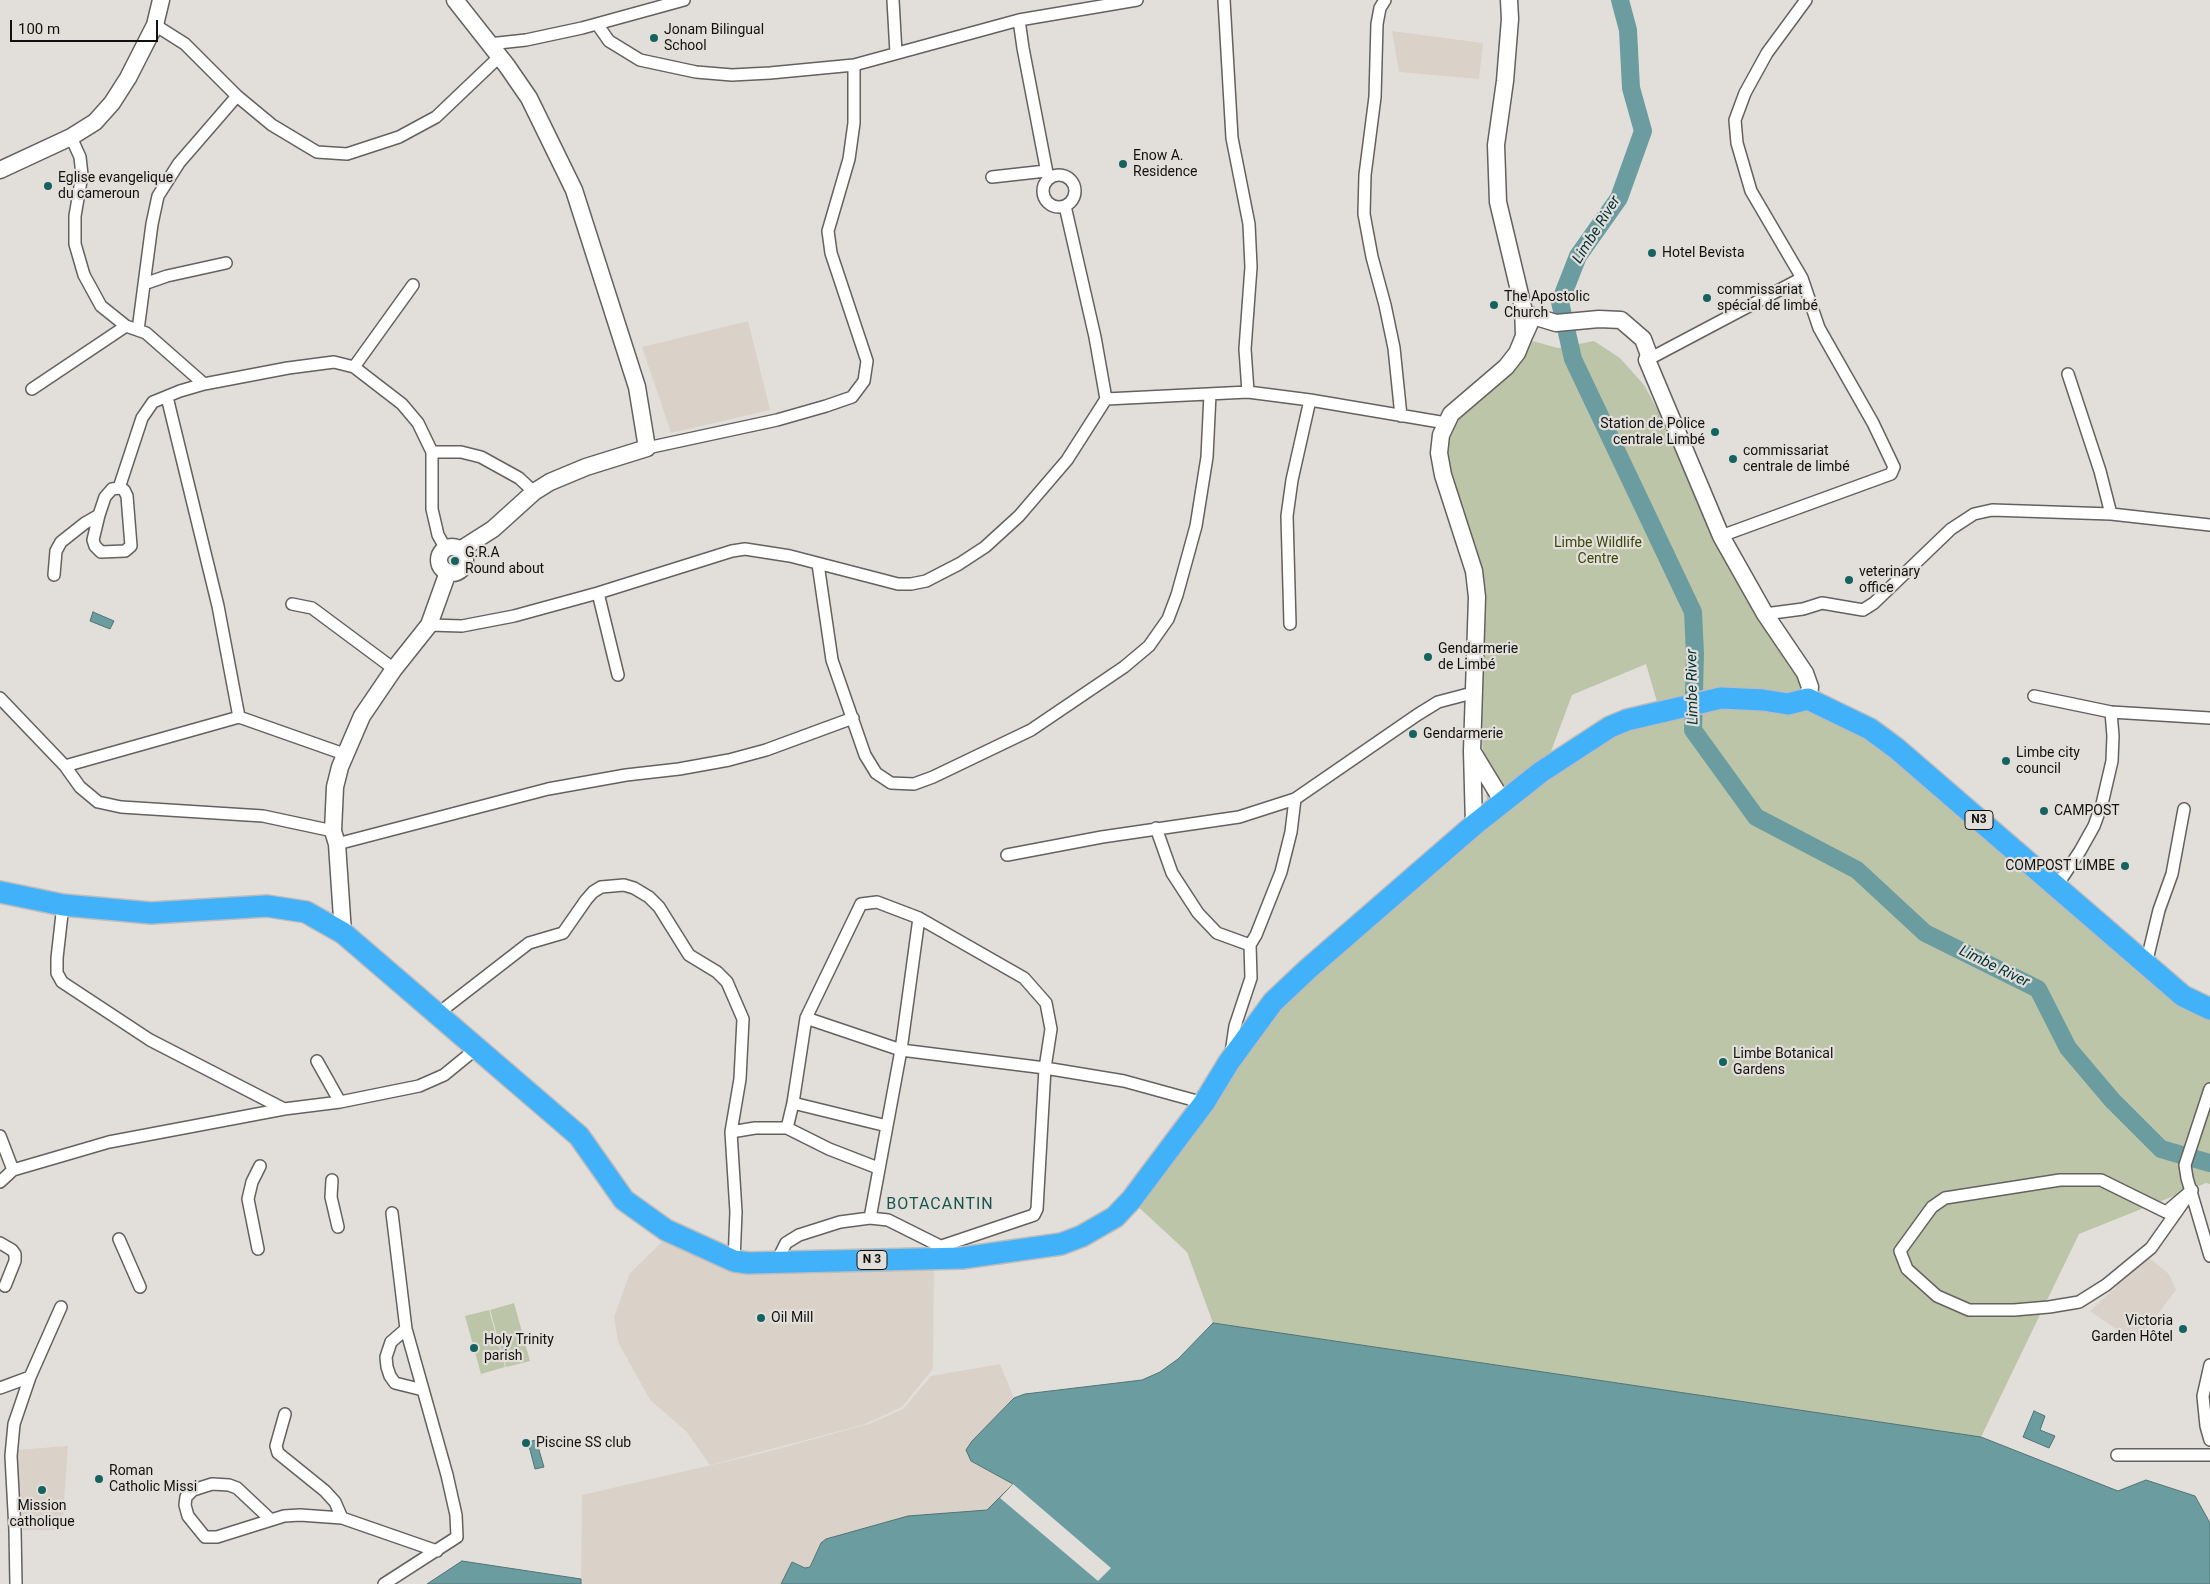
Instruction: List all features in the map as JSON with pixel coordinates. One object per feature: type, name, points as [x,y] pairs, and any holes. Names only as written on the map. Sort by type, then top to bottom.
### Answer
[{"type":"highway","name":"N 3","points":[[0,892],[63,906],[151,913],[267,906],[306,912],[343,933],[436,1015],[579,1136],[624,1200],[666,1230],[734,1261],[776,1263],[962,1258],[1061,1244],[1082,1236],[1115,1217],[1132,1199],[1204,1103],[1229,1062],[1273,1002],[1308,969],[1474,825],[1541,772],[1597,734],[1627,720],[1721,698],[1763,700],[1788,704],[1808,699]]},
{"type":"highway","name":"N3","points":[[1808,699],[1870,729],[1897,749],[2183,996],[2210,1009]]},
{"type":"street","points":[[0,170],[71,137],[95,122],[112,103],[132,72],[155,25],[161,0]]},
{"type":"street","points":[[455,0],[529,98],[574,190],[637,387],[647,448]]},
{"type":"street","points":[[155,25],[184,44],[237,96],[272,125],[317,152],[347,154],[399,137],[436,117],[494,50],[526,40],[597,24],[684,0]]},
{"type":"street","points":[[893,0],[896,53]]},
{"type":"street","points":[[597,24],[609,41],[640,60],[688,71],[742,74],[854,65],[1019,20],[1137,0]]},
{"type":"street","points":[[1224,0],[1232,138],[1249,224],[1251,267],[1245,349],[1248,392]]},
{"type":"street","points":[[1385,0],[1380,8],[1377,24],[1375,97],[1365,175],[1364,214],[1372,257],[1394,348],[1401,416]]},
{"type":"street","points":[[1509,0],[1510,19],[1505,81],[1496,145],[1498,202],[1523,307],[1524,336]]},
{"type":"street","points":[[1721,536],[1891,474],[1894,467],[1873,423],[1819,328],[1802,278],[1751,191],[1737,143],[1736,120],[1745,93],[1767,53],[1806,0]]},
{"type":"street","points":[[992,177],[1047,175],[1053,176],[1063,175],[1072,180],[1076,195],[1074,200],[1066,206],[1056,207],[1047,202],[1043,187],[1047,175],[1022,48],[1019,20]]},
{"type":"street","points":[[453,550],[493,529],[534,492],[565,475],[647,448],[777,420],[852,397],[864,381],[866,361],[831,254],[828,231],[849,159],[854,122],[854,65]]},
{"type":"street","points":[[138,330],[152,224],[158,196],[180,163],[237,96]]},
{"type":"street","points":[[71,137],[80,157],[82,175],[75,216],[75,244],[84,275],[101,306],[126,326],[146,333],[204,384]]},
{"type":"street","points":[[429,625],[462,626],[493,621],[598,593],[732,551],[745,549],[772,552],[898,584],[911,584],[926,581],[959,564],[985,547],[1019,516],[1067,460],[1106,398],[1095,337],[1066,206]]},
{"type":"street","points":[[144,284],[167,276],[226,263]]},
{"type":"street","points":[[1647,360],[1802,278]]},
{"type":"street","points":[[354,367],[413,285]]},
{"type":"street","points":[[1474,825],[1472,751],[1476,692],[1478,597],[1474,571],[1443,475],[1441,435],[1451,414],[1462,402],[1506,367],[1517,353],[1533,316],[1556,323],[1580,320],[1621,320],[1643,339],[1649,355],[1647,360],[1721,536],[1765,614],[1810,681],[1808,699]]},
{"type":"street","points":[[32,389],[126,326]]},
{"type":"street","points":[[119,488],[146,410],[153,402],[204,384],[288,368],[334,362],[354,367],[392,395],[412,414],[426,437],[432,452],[432,509],[438,535],[465,559],[462,568],[454,573],[448,572],[429,625],[394,669],[362,716],[344,754],[335,787],[335,838],[343,933]]},
{"type":"street","points":[[2068,374],[2102,477],[2111,514]]},
{"type":"street","points":[[1106,398],[1248,392],[1446,422]]},
{"type":"street","points":[[818,564],[832,660],[865,755],[876,772],[891,783],[914,784],[933,777],[1031,730],[1124,667],[1149,646],[1168,619],[1196,526],[1207,457],[1210,394]]},
{"type":"street","points":[[167,397],[218,606],[238,717]]},
{"type":"street","points":[[1290,624],[1287,516],[1295,463],[1310,400]]},
{"type":"street","points":[[432,452],[461,452],[481,457],[519,478],[534,492]]},
{"type":"street","points":[[119,488],[124,490],[127,496],[131,546],[125,551],[101,552],[95,546],[93,540],[99,515],[105,497],[112,490],[119,488]]},
{"type":"street","points":[[1765,614],[1803,609],[1822,603],[1839,604],[1852,609],[1863,610],[1874,603],[1950,529],[1974,514],[1992,510],[2111,514],[2210,525]]},
{"type":"street","points":[[54,575],[56,551],[61,542],[85,523],[99,515]]},
{"type":"street","points":[[598,593],[618,675]]},
{"type":"street","points":[[292,604],[312,608],[394,669]]},
{"type":"street","points":[[1007,854],[1156,828],[1239,817],[1295,799],[1438,702],[1476,692]]},
{"type":"street","points":[[2034,696],[2111,712],[2210,718]]},
{"type":"street","points":[[0,698],[66,766],[80,787],[98,802],[121,807],[263,816],[335,838],[548,789],[729,760],[766,750],[853,718]]},
{"type":"street","points":[[2056,887],[2094,826],[2102,804],[2112,761],[2113,736],[2111,712]]},
{"type":"street","points":[[66,766],[238,717],[344,754]]},
{"type":"street","points":[[1472,751],[1503,802]]},
{"type":"street","points":[[1229,1062],[1235,1026],[1251,978],[1250,945],[1256,935],[1281,872],[1291,832],[1295,799]]},
{"type":"street","points":[[2146,964],[2159,910],[2172,874],[2184,809]]},
{"type":"street","points":[[1156,828],[1172,873],[1198,913],[1217,933],[1250,945]]},
{"type":"street","points":[[436,1015],[529,943],[563,933],[593,892],[601,887],[624,885],[634,888],[649,898],[659,907],[689,956],[717,972],[727,982],[739,1005],[743,1019],[740,1079],[731,1132],[736,1212],[734,1261]]},
{"type":"street","points":[[787,1128],[793,1103],[806,1018],[862,904],[877,902],[918,918],[1024,978],[1046,1003],[1051,1029],[1045,1068],[1037,1209],[1034,1215],[942,1246]]},
{"type":"street","points":[[63,906],[57,958],[57,973],[62,982],[150,1040],[284,1109]]},
{"type":"street","points":[[870,1218],[902,1050],[918,918]]},
{"type":"street","points":[[806,1018],[902,1050],[1045,1068],[1124,1081],[1204,1103]]},
{"type":"street","points":[[0,1182],[13,1170],[109,1142],[284,1109],[340,1102],[419,1086],[444,1075],[477,1048]]},
{"type":"street","points":[[317,1061],[340,1102]]},
{"type":"street","points":[[2210,1089],[2185,1165],[2187,1178],[2210,1256]]},
{"type":"street","points":[[793,1103],[886,1126]]},
{"type":"street","points":[[731,1132],[755,1128],[787,1128],[829,1149],[878,1168]]},
{"type":"street","points":[[0,1136],[13,1170]]},
{"type":"street","points":[[258,1249],[248,1199],[252,1182],[260,1166]]},
{"type":"street","points":[[332,1180],[331,1197],[338,1227]]},
{"type":"street","points":[[2060,1180],[2101,1180],[2166,1212],[2192,1190],[2151,1248],[2106,1285],[2079,1302],[2014,1310],[1969,1310],[1937,1296],[1907,1269],[1900,1251],[1932,1207],[1945,1198],[2060,1180]]},
{"type":"street","points":[[384,1584],[457,1537],[456,1515],[448,1476],[406,1329],[392,1213]]},
{"type":"street","points":[[776,1263],[786,1243],[799,1235],[840,1222],[870,1218],[888,1220],[942,1246],[962,1258]]},
{"type":"street","points":[[120,1239],[140,1287]]},
{"type":"street","points":[[0,1243],[15,1254],[15,1261],[6,1286]]},
{"type":"street","points":[[16,1584],[12,1441],[14,1424],[30,1377],[61,1307]]},
{"type":"street","points":[[406,1329],[391,1342],[386,1357],[390,1376],[396,1383],[423,1390]]},
{"type":"street","points":[[2210,1365],[2203,1396],[2206,1426],[2210,1440]]},
{"type":"street","points":[[0,1388],[30,1377]]},
{"type":"street","points":[[285,1414],[276,1446],[278,1453],[335,1502],[342,1518]]},
{"type":"street","points":[[2117,1455],[2210,1455]]},
{"type":"street","points":[[270,1519],[237,1488],[230,1485],[212,1484],[193,1490],[186,1496],[185,1504],[188,1516],[205,1537],[216,1537],[270,1519],[300,1515],[342,1518],[437,1551]]},
{"type":"shaded area","points":[[1392,31],[1483,43],[1479,79],[1399,72]]},
{"type":"shaded area","points":[[748,321],[770,410],[671,433],[642,347]]},
{"type":"shaded area","points":[[670,1234],[702,1251],[934,1265],[933,1369],[902,1407],[863,1425],[710,1465],[686,1431],[650,1400],[618,1342],[614,1317],[630,1273]]},
{"type":"shaded area","points":[[2148,1257],[2169,1274],[2176,1290],[2136,1343],[2090,1311]]},
{"type":"shaded area","points":[[1000,1364],[1014,1398],[972,1441],[971,1461],[1013,1484],[1111,1568],[990,1508],[821,1543],[810,1567],[805,1568],[792,1562],[781,1584],[581,1584],[582,1495],[763,1453],[869,1424],[903,1409],[931,1376]]},
{"type":"shaded area","name":"Mission catholique","points":[[68,1446],[62,1530],[23,1530],[15,1450]]},
{"type":"green space","name":"Limbe Botanical Gardens","points":[[1529,340],[1558,348],[1594,341],[1620,358],[1644,385],[1775,623],[1821,692],[1818,712],[1870,734],[2210,1011],[2210,1184],[2206,1183],[2079,1234],[1981,1437],[1213,1323],[1187,1252],[1133,1202],[1277,1001],[1488,813],[1478,694],[1481,587],[1441,454],[1447,424]],"holes":[[[1646,664],[1660,712],[1543,773],[1572,695]]]},
{"type":"green space","points":[[514,1303],[530,1361],[506,1367],[490,1310]]},
{"type":"green space","points":[[489,1310],[505,1367],[481,1374],[465,1316]]},
{"type":"water","points":[[93,612],[114,621],[110,629],[90,621]]},
{"type":"water","points":[[1213,1323],[1981,1437],[2118,1491],[2146,1480],[2195,1496],[2210,1523],[2210,1584],[781,1584],[792,1562],[805,1568],[810,1567],[821,1543],[826,1539],[908,1516],[987,1510],[1013,1484],[971,1461],[966,1450],[972,1441],[1014,1398],[1025,1394],[1142,1380],[1160,1372],[1178,1359]]},
{"type":"water","points":[[2034,1411],[2045,1416],[2040,1430],[2055,1436],[2049,1448],[2023,1437]]},
{"type":"water","points":[[536,1440],[544,1467],[535,1469],[528,1442]]},
{"type":"water","points":[[462,1561],[581,1579],[581,1584],[427,1584]]},
{"type":"pier","points":[[1013,1484],[1111,1568],[1098,1581],[1000,1498]]},
{"type":"waterway","name":"Limbe River","points":[[1620,0],[1628,30],[1631,88],[1643,131],[1619,198],[1578,256],[1560,302],[1573,359],[1693,612],[1695,654],[1693,730],[1756,817],[1857,870],[1925,933],[2038,989],[2068,1048],[2112,1100],[2161,1149],[2210,1163]]},
{"type":"place","name":"Jonam Bilingual School","points":[[654,38]]},
{"type":"place","name":"Enow A. Residence","points":[[1123,164]]},
{"type":"place","name":"Eglise evangelique du cameroun","points":[[48,186]]},
{"type":"place","name":"Hotel Bevista","points":[[1652,253]]},
{"type":"place","name":"commissariat spécial de limbé","points":[[1707,298]]},
{"type":"place","name":"The Apostolic Church","points":[[1494,305]]},
{"type":"place","name":"Station de Police centrale Limbé","points":[[1715,432]]},
{"type":"place","name":"commissariat centrale de limbé","points":[[1733,459]]},
{"type":"place","name":"G.R.A Round about","points":[[455,561]]},
{"type":"place","name":"veterinary office","points":[[1849,580]]},
{"type":"place","name":"Gendarmerie de Limbé","points":[[1428,657]]},
{"type":"place","name":"Gendarmerie","points":[[1413,734]]},
{"type":"place","name":"Limbe city council","points":[[2006,761]]},
{"type":"place","name":"CAMPOST","points":[[2044,811]]},
{"type":"place","name":"COMPOST LIMBE","points":[[2125,866]]},
{"type":"place","name":"Limbe Botanical Gardens","points":[[1723,1062]]},
{"type":"place","name":"Oil Mill","points":[[761,1318]]},
{"type":"place","name":"Victoria Garden Hôtel","points":[[2183,1329]]},
{"type":"place","name":"Holy Trinity parish","points":[[474,1348]]},
{"type":"place","name":"Piscine SS club","points":[[526,1443]]},
{"type":"place","name":"Roman Catholic Missi","points":[[99,1479]]},
{"type":"place","name":"Mission catholique","points":[[42,1490]]},
{"type":"district","name":"BOTACANTIN","points":[[940,1205]]},
{"type":"park label","name":"Limbe Wildlife Centre","points":[[1598,552]]}]
